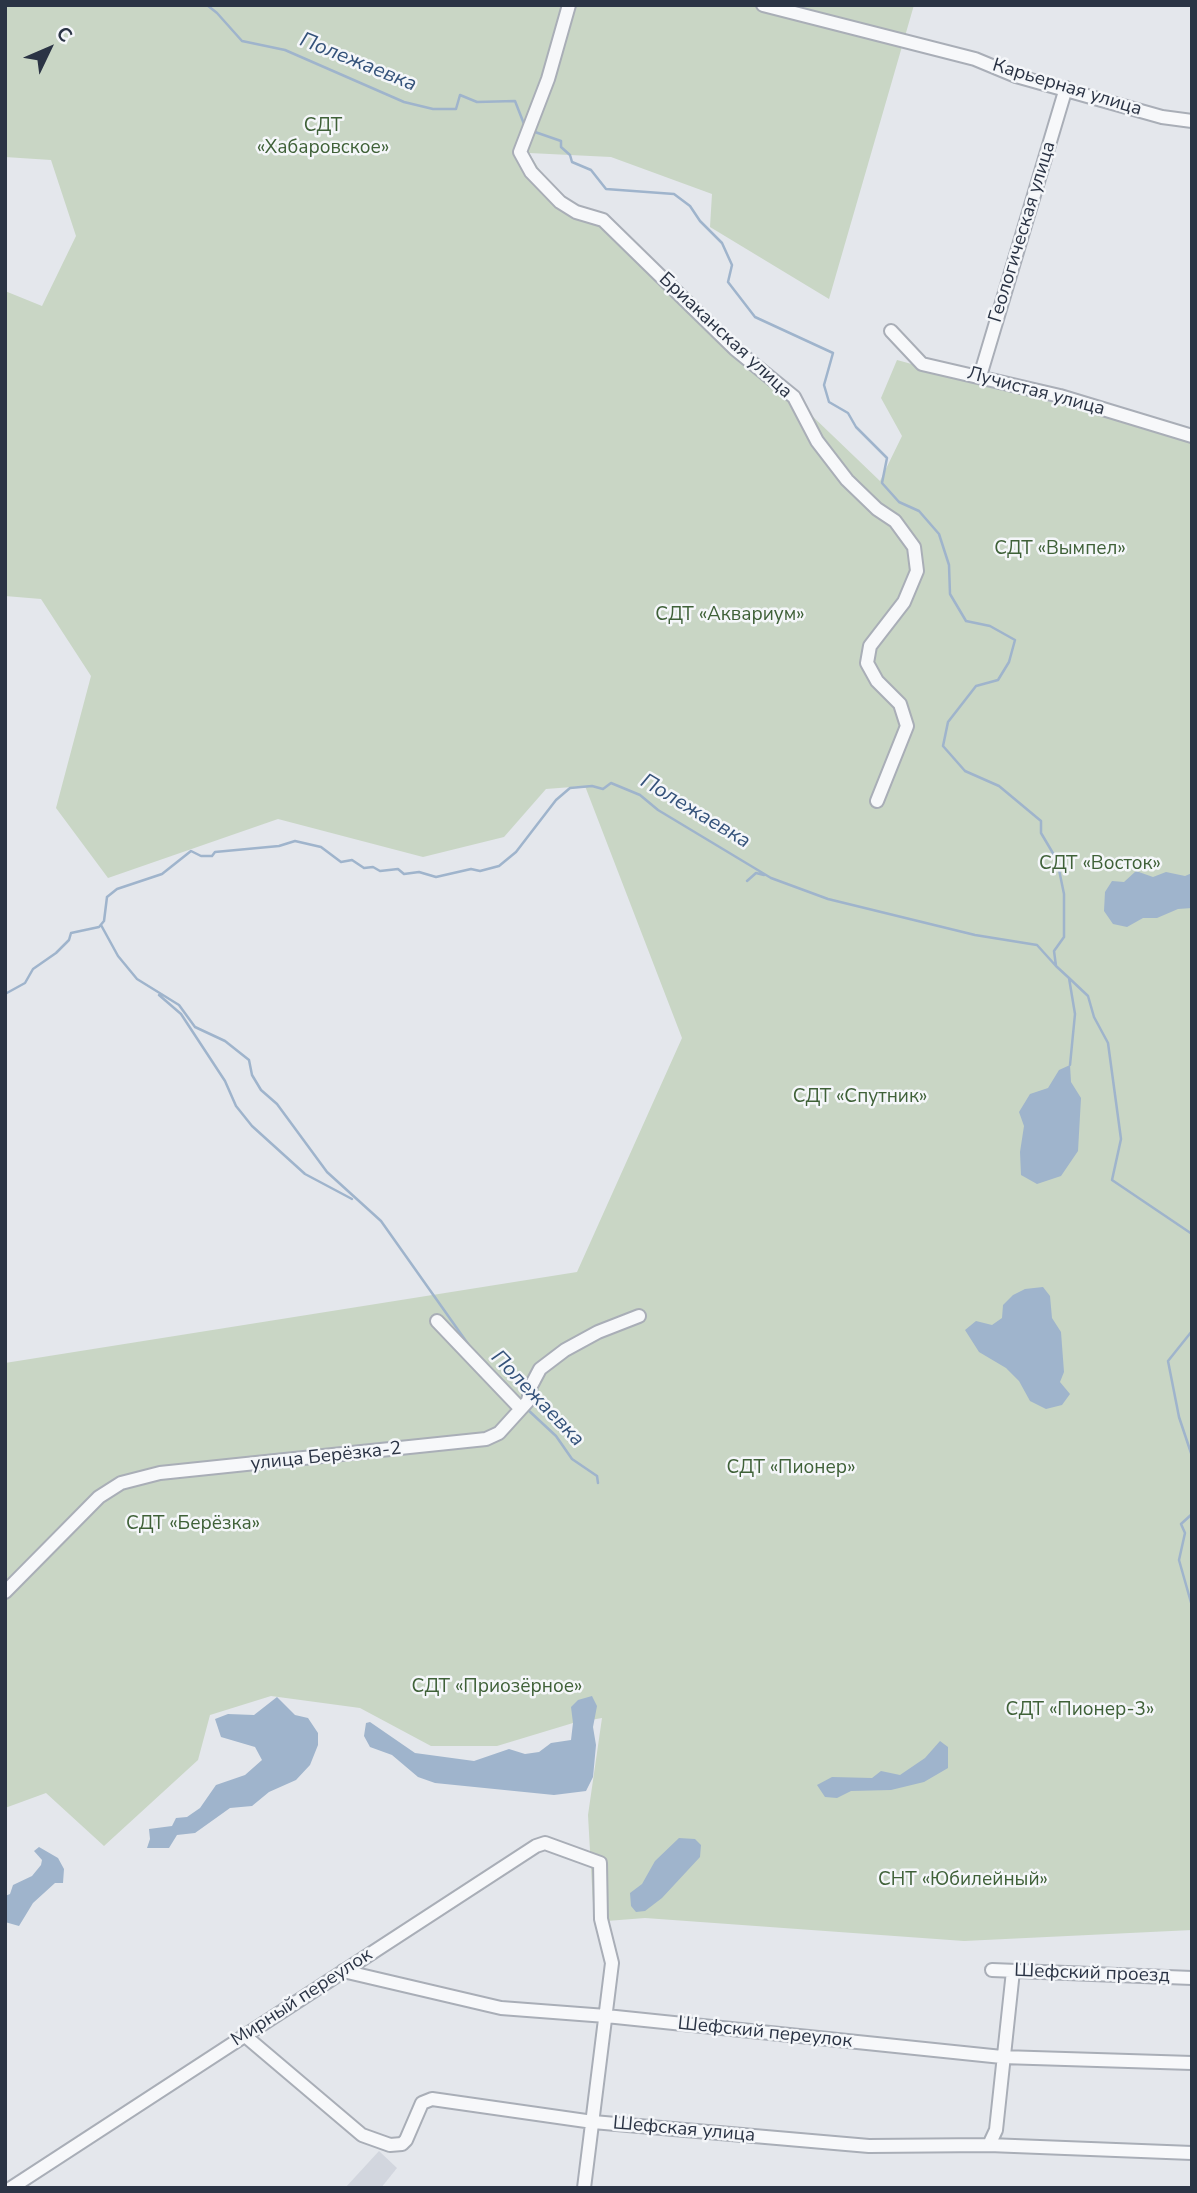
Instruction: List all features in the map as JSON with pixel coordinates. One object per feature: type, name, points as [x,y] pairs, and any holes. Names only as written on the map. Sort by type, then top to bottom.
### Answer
[{"type":"street","name":"Бриаканская улица","points":[[569,5],[548,79],[520,152],[531,172],[546,190],[576,212],[603,219],[736,349],[794,397],[817,441],[847,480],[877,509],[895,521],[914,547],[917,571],[904,602],[870,646],[867,663],[877,681],[900,704],[907,726],[877,801]]},
{"type":"street","name":"Карьерная улица","points":[[763,5],[975,59],[1016,76],[1162,117],[1192,121]]},
{"type":"street","name":"Геологическая улица","points":[[980,376],[1066,88]]},
{"type":"street","name":"Лучистая улица","points":[[891,331],[922,364],[1060,396],[1192,436]]},
{"type":"street","name":"улица Берёзка-2","points":[[5,1592],[99,1497],[121,1483],[160,1474],[478,1441],[499,1433],[528,1401],[531,1386],[540,1369],[598,1332],[639,1317]]},
{"type":"street","points":[[437,1321],[520,1408]]},
{"type":"street","name":"Мирный переулок","points":[[11,2188],[536,1846],[545,1843],[600,1863],[601,1919],[612,1963],[606,2016]]},
{"type":"street","name":"Шефский проезд","points":[[992,1970],[1192,1978]]},
{"type":"street","points":[[989,2145],[996,2130],[1013,1971]]},
{"type":"street","name":"Шефский переулок","points":[[343,1972],[494,2007],[1002,2057],[1192,2063]]},
{"type":"street","points":[[584,2188],[606,2016]]},
{"type":"street","name":"Шефская улица","points":[[244,2035],[362,2135],[390,2145],[402,2144],[406,2140],[422,2104],[432,2099],[593,2122],[869,2146],[989,2145],[1192,2153]]},
{"type":"shaded area","points":[[379,2151],[397,2168],[381,2188],[345,2188]]},
{"type":"green space","points":[[5,5],[914,5],[829,299],[710,227],[712,194],[611,157],[529,153],[554,193],[612,224],[880,481],[902,436],[881,398],[897,360],[1192,441],[1192,1930],[964,1941],[645,1918],[594,1922],[588,1815],[602,1718],[573,1723],[497,1746],[431,1746],[360,1708],[271,1696],[210,1715],[198,1760],[104,1846],[46,1793],[5,1808],[5,1363],[577,1272],[682,1038],[585,786],[546,789],[504,837],[423,857],[278,819],[108,878],[56,808],[91,676],[41,599],[5,596],[5,291],[42,306],[76,236],[51,160],[5,157]]},
{"type":"water","points":[[1136,871],[1153,877],[1166,872],[1185,876],[1192,873],[1192,908],[1178,909],[1157,918],[1143,918],[1127,927],[1113,924],[1104,911],[1105,892],[1112,881],[1124,882]]},
{"type":"water","points":[[1070,1065],[1071,1082],[1081,1098],[1078,1151],[1061,1176],[1037,1184],[1021,1175],[1020,1152],[1024,1126],[1019,1112],[1030,1094],[1048,1088],[1059,1070]]},
{"type":"water","points":[[1043,1287],[1050,1296],[1052,1318],[1061,1332],[1064,1372],[1060,1382],[1070,1394],[1062,1405],[1046,1409],[1030,1401],[1019,1381],[1006,1368],[979,1352],[965,1330],[976,1321],[992,1325],[1002,1318],[1003,1305],[1013,1295],[1025,1289]]},
{"type":"water","points":[[592,1696],[597,1706],[593,1727],[596,1745],[593,1777],[586,1791],[554,1795],[435,1783],[418,1777],[392,1755],[370,1747],[364,1736],[366,1723],[370,1722],[415,1753],[474,1761],[509,1749],[525,1754],[539,1752],[551,1743],[571,1740],[571,1707],[578,1700]]},
{"type":"water","points":[[277,1697],[295,1715],[308,1718],[318,1733],[318,1745],[310,1765],[296,1780],[269,1792],[252,1806],[230,1808],[195,1833],[177,1835],[169,1848],[147,1848],[149,1829],[172,1826],[176,1818],[187,1817],[200,1808],[216,1785],[245,1775],[262,1760],[255,1747],[221,1737],[215,1719],[228,1714],[254,1715]]},
{"type":"water","points":[[940,1741],[948,1747],[948,1768],[924,1782],[891,1790],[851,1791],[837,1798],[825,1797],[817,1785],[832,1777],[872,1778],[881,1771],[900,1775],[925,1758]]},
{"type":"water","points":[[679,1838],[695,1839],[701,1845],[700,1857],[662,1898],[645,1911],[636,1912],[631,1906],[630,1893],[642,1884],[655,1861]]},
{"type":"water","points":[[39,1847],[58,1858],[64,1869],[63,1883],[55,1883],[33,1903],[19,1926],[5,1922],[5,1896],[10,1894],[13,1885],[32,1876],[41,1865],[42,1860],[34,1851]]},
{"type":"waterway","name":"Полежаевка","points":[[207,5],[242,41],[285,50],[404,102],[433,109],[456,109],[460,95],[477,102],[515,101],[524,124]]},
{"type":"waterway","name":"Полежаевка","points":[[535,132],[561,141],[561,147],[570,155],[572,162],[591,170],[606,189],[674,194],[690,206],[700,221],[722,243],[732,265],[728,282],[755,317],[833,353],[824,385],[829,402],[848,413],[856,427],[887,458],[882,483],[899,502],[919,511],[939,534],[949,565],[950,594],[966,621],[990,626],[1015,640],[1009,662],[998,680],[976,686],[948,722],[943,746],[965,771],[999,786],[1041,821],[1041,833],[1057,860],[1064,894],[1064,937],[1054,951],[1056,966],[1069,978],[1075,1014],[1070,1065]]},
{"type":"waterway","name":"Полежаевка","points":[[5,994],[25,983],[33,969],[56,953],[69,940],[71,933],[99,927],[104,921],[107,897],[117,889],[162,874],[191,851],[201,856],[212,856],[215,852],[279,846],[295,841],[321,847],[341,862],[352,860],[364,868],[373,867],[380,871],[398,869],[404,874],[419,872],[436,877],[471,869],[480,871],[499,866],[516,852],[556,800],[570,788],[592,786],[603,789],[611,783],[640,795],[658,810],[771,878],[828,899],[975,935],[1037,945],[1056,966]]},
{"type":"waterway","name":"Полежаевка","points":[[747,881],[756,873],[764,875]]},
{"type":"waterway","name":"Полежаевка","points":[[101,925],[118,956],[137,979],[179,1005],[195,1027],[225,1041],[249,1060],[252,1075],[261,1090],[277,1104],[327,1172],[381,1221],[473,1351]]},
{"type":"waterway","name":"Полежаевка","points":[[1069,978],[1088,996],[1094,1017],[1108,1043],[1121,1139],[1112,1180],[1192,1234]]},
{"type":"waterway","name":"Полежаевка","points":[[159,995],[181,1014],[225,1081],[236,1106],[252,1126],[305,1174],[352,1199]]},
{"type":"waterway","name":"Полежаевка","points":[[1192,1331],[1168,1361],[1179,1417],[1192,1456]]},
{"type":"waterway","name":"Полежаевка","points":[[527,1409],[556,1436],[572,1459],[597,1476],[598,1483]]},
{"type":"waterway","name":"Полежаевка","points":[[1192,1514],[1181,1524],[1185,1533],[1179,1560],[1192,1606]]},
{"type":"park label","name":"СДТ «Хабаровское»","points":[[323,137]]},
{"type":"park label","name":"СДТ «Вымпел»","points":[[1060,549]]},
{"type":"park label","name":"СДТ «Аквариум»","points":[[730,615]]},
{"type":"park label","name":"СДТ «Восток»","points":[[1100,864]]},
{"type":"park label","name":"СДТ «Спутник»","points":[[860,1097]]},
{"type":"park label","name":"СДТ «Пионер»","points":[[791,1468]]},
{"type":"park label","name":"СДТ «Берёзка»","points":[[193,1524]]},
{"type":"park label","name":"СДТ «Приозёрное»","points":[[497,1687]]},
{"type":"park label","name":"СДТ «Пионер-3»","points":[[1080,1710]]},
{"type":"park label","name":"СНТ «Юбилейный»","points":[[963,1880]]}]
